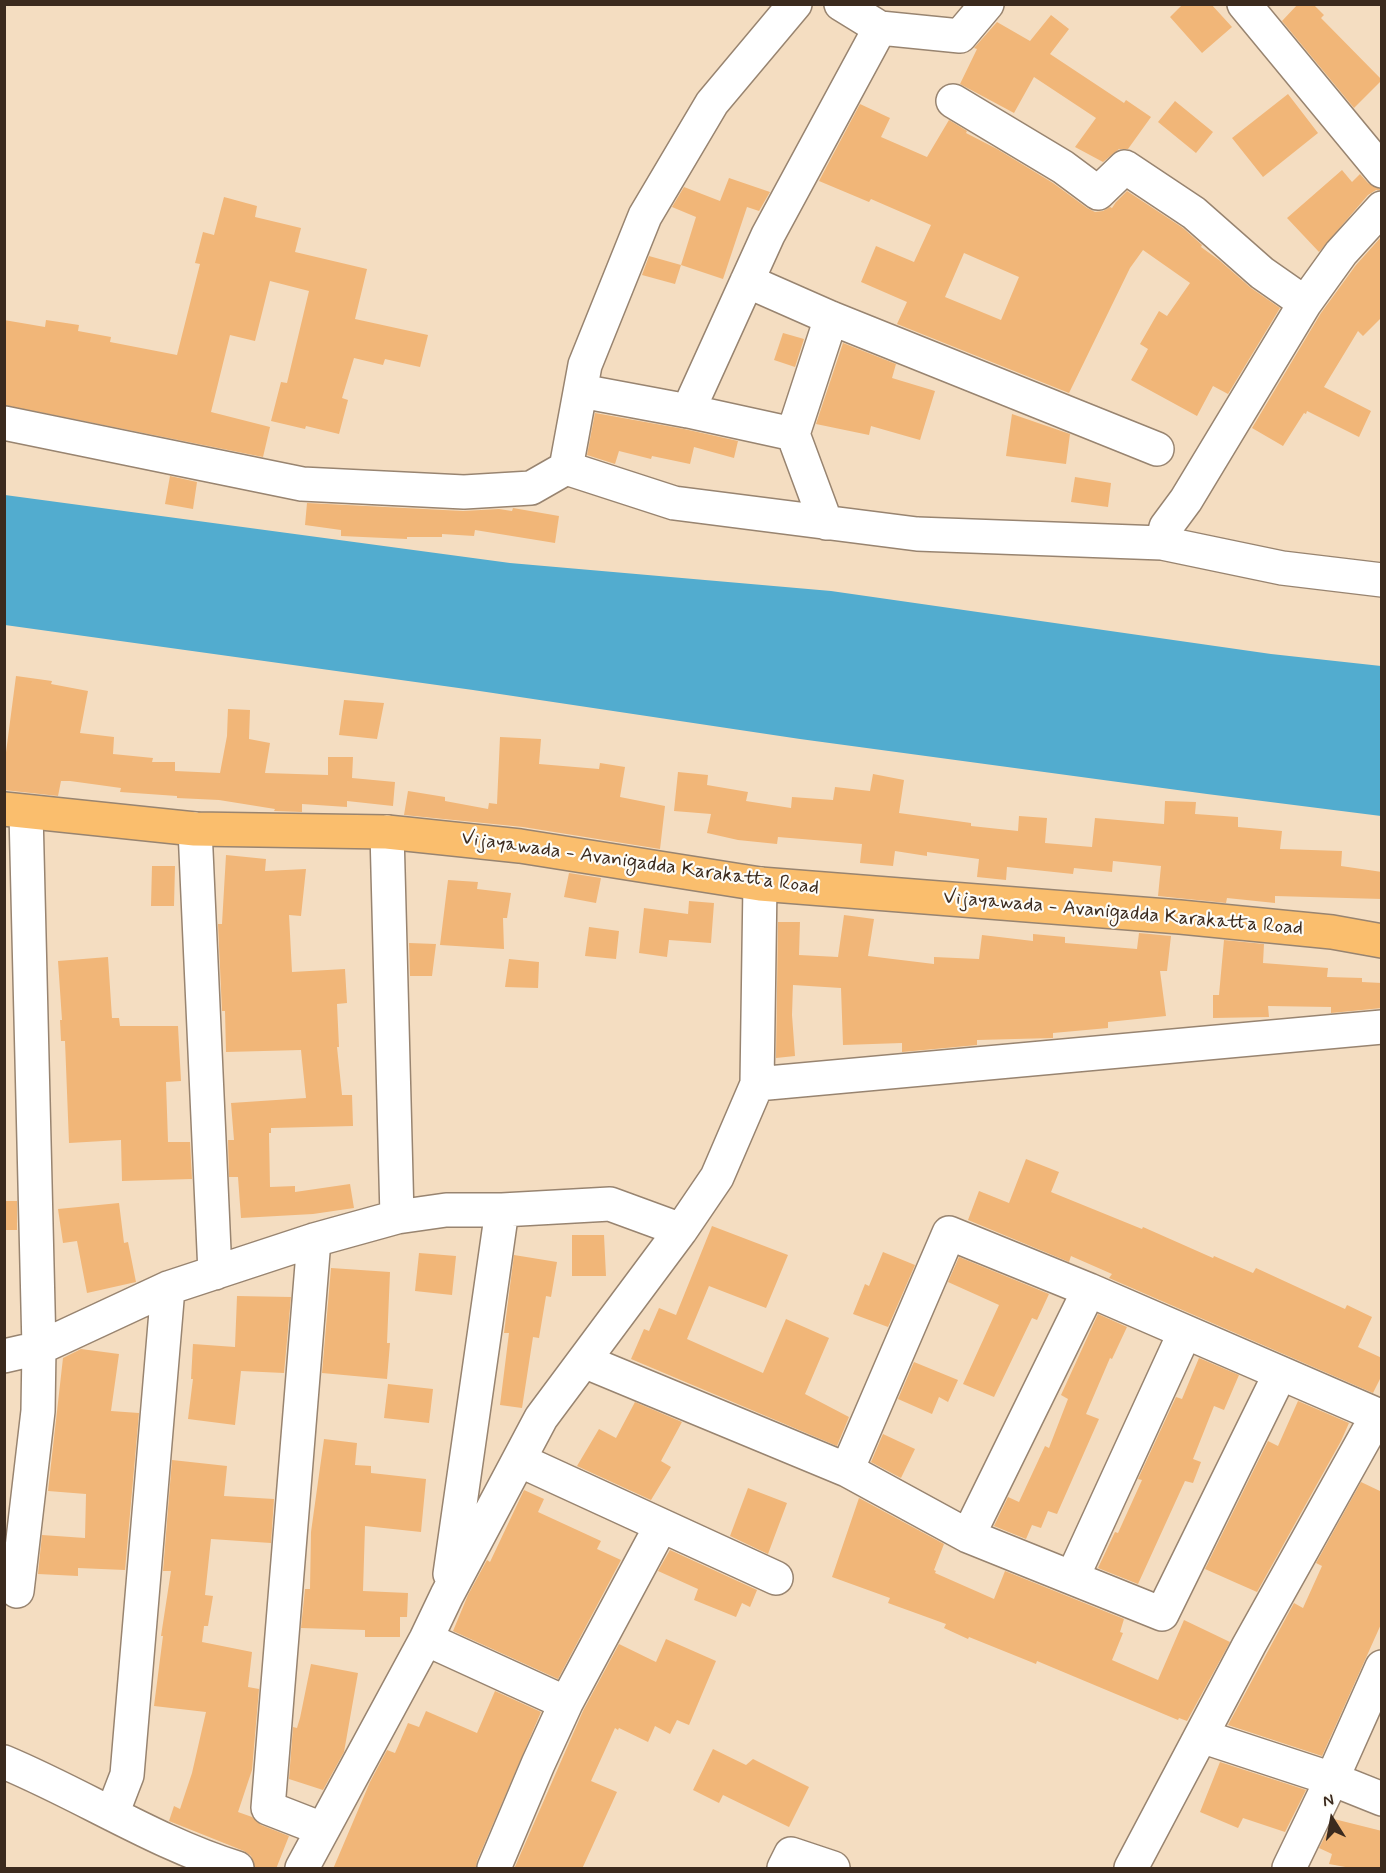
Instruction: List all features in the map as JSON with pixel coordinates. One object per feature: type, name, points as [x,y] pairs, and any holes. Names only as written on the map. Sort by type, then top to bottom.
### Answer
[{"type":"main road","name":"Vijayawada - Avanigadda Karakatta Road","points":[[15,810],[195,829],[387,832],[520,846],[759,884],[1191,918],[1332,932],[1382,941]]},
{"type":"street","points":[[841,4],[880,28],[960,36],[987,4]]},
{"type":"street","points":[[1244,4],[1382,171]]},
{"type":"street","points":[[566,468],[585,365],[645,216],[712,103],[791,5]]},
{"type":"street","points":[[688,411],[768,235],[880,28]]},
{"type":"street","points":[[953,101],[1063,167],[1098,193],[1125,167],[1194,213],[1262,273],[1305,303]]},
{"type":"street","points":[[1162,543],[1166,527],[1186,500],[1305,303],[1341,253],[1382,208]]},
{"type":"street","points":[[747,281],[831,318],[1157,449]]},
{"type":"street","points":[[826,523],[793,434],[831,318]]},
{"type":"street","points":[[580,391],[793,434]]},
{"type":"street","points":[[4,423],[302,484],[464,492],[531,488],[566,468],[674,503],[917,534],[1162,543],[1282,567],[1382,580]]},
{"type":"street","points":[[15,810],[39,1348],[38,1411],[17,1591]]},
{"type":"street","points":[[195,829],[215,1273]]},
{"type":"street","points":[[387,832],[397,1217]]},
{"type":"street","points":[[302,1869],[426,1639],[541,1418],[681,1230],[717,1177],[758,1084],[759,884]]},
{"type":"street","points":[[758,1084],[1382,1027]]},
{"type":"street","points":[[4,1356],[39,1348],[168,1288],[314,1240],[397,1217],[446,1210],[502,1210],[610,1204],[681,1230]]},
{"type":"street","points":[[447,1595],[502,1210]]},
{"type":"street","points":[[847,1470],[949,1233],[1089,1290],[1379,1416],[1201,1736],[1131,1869]]},
{"type":"street","points":[[314,1240],[268,1808],[322,1829]]},
{"type":"street","points":[[112,1814],[127,1775],[168,1288]]},
{"type":"street","points":[[969,1536],[1089,1290]]},
{"type":"street","points":[[1073,1576],[1185,1332]]},
{"type":"street","points":[[584,1361],[847,1470],[969,1536],[1073,1576],[1162,1614],[1280,1374]]},
{"type":"street","points":[[519,1460],[776,1578]]},
{"type":"street","points":[[494,1869],[566,1703],[661,1526]]},
{"type":"street","points":[[426,1639],[566,1703]]},
{"type":"street","points":[[1289,1869],[1382,1666]]},
{"type":"street","points":[[1201,1736],[1332,1779],[1382,1799]]},
{"type":"street","points":[[4,1762],[42,1778],[210,1860],[237,1869]]},
{"type":"street","points":[[784,1869],[791,1854],[833,1869]]},
{"type":"water","points":[[5,495],[510,563],[831,591],[1271,654],[1381,666],[1381,816],[800,739],[473,690],[5,625]]},
{"type":"building","points":[[1183,4],[1211,4],[1232,27],[1202,53],[1170,17]]},
{"type":"building","points":[[1298,4],[1313,4],[1324,15],[1321,18],[1382,80],[1354,108],[1282,21]]},
{"type":"building","points":[[1051,15],[1069,29],[1050,54],[1124,103],[1126,100],[1151,117],[1128,149],[1119,149],[1103,162],[1075,147],[1096,118],[1034,77],[1014,113],[960,84],[977,49],[974,48],[997,22],[1030,41]]},
{"type":"building","points":[[1288,94],[1318,133],[1263,177],[1232,138]]},
{"type":"building","points":[[1175,101],[1213,132],[1196,153],[1158,122]]},
{"type":"building","points":[[860,104],[890,118],[881,137],[927,157],[949,120],[967,131],[966,133],[1053,183],[1095,212],[1112,208],[1127,191],[1183,228],[1202,245],[1201,247],[1251,288],[1280,308],[1228,394],[1213,386],[1197,416],[1131,380],[1148,349],[1140,344],[1159,311],[1167,316],[1190,283],[1143,250],[1130,268],[1069,393],[897,324],[907,302],[861,282],[876,246],[914,262],[931,225],[871,199],[869,202],[819,181]],"holes":[[[964,253],[1019,277],[1001,320],[945,297]]]},
{"type":"building","points":[[1342,170],[1352,182],[1360,174],[1368,183],[1382,190],[1376,190],[1368,195],[1319,252],[1287,218]]},
{"type":"building","points":[[729,178],[770,192],[759,211],[747,207],[723,279],[681,265],[696,217],[672,207],[684,187],[720,201]]},
{"type":"building","points":[[224,197],[257,206],[255,217],[301,228],[295,252],[367,269],[355,319],[428,335],[420,367],[385,359],[383,365],[354,358],[342,398],[348,400],[339,434],[271,421],[281,382],[287,383],[309,291],[270,281],[255,341],[230,335],[211,412],[270,427],[263,457],[4,405],[4,320],[45,327],[46,320],[79,325],[78,331],[111,337],[110,342],[177,355],[200,264],[195,263],[203,232],[214,235]]},
{"type":"building","points":[[1382,236],[1382,317],[1363,336],[1358,331],[1324,387],[1371,411],[1359,437],[1307,411],[1283,446],[1252,428],[1321,313],[1356,265]]},
{"type":"building","points":[[649,256],[681,265],[675,284],[642,275]]},
{"type":"building","points":[[783,333],[804,339],[795,367],[774,360]]},
{"type":"building","points":[[843,343],[896,364],[892,378],[935,391],[920,440],[871,426],[869,435],[816,424]]},
{"type":"building","points":[[595,413],[738,441],[734,458],[694,447],[690,464],[652,456],[651,459],[619,451],[615,464],[587,455]]},
{"type":"building","points":[[1012,414],[1070,434],[1066,464],[1006,456]]},
{"type":"building","points":[[170,476],[197,482],[193,509],[165,504]]},
{"type":"building","points":[[1075,477],[1111,483],[1108,507],[1071,502]]},
{"type":"building","points":[[307,503],[463,511],[499,509],[512,511],[513,508],[559,516],[555,543],[475,530],[474,536],[442,534],[442,537],[407,537],[407,539],[341,536],[341,530],[305,525]]},
{"type":"building","points":[[16,676],[52,681],[51,684],[88,691],[80,733],[114,737],[113,754],[153,758],[152,762],[175,762],[175,771],[220,773],[227,736],[228,709],[250,710],[249,739],[270,743],[265,773],[328,775],[328,757],[353,757],[352,778],[395,782],[393,806],[347,801],[347,807],[302,804],[302,812],[274,811],[275,809],[219,800],[120,792],[121,788],[70,781],[61,781],[58,796],[4,790],[5,760]]},
{"type":"building","points":[[344,700],[384,703],[377,739],[339,735]]},
{"type":"building","points":[[500,737],[541,739],[539,764],[599,769],[600,763],[625,767],[620,797],[665,806],[660,849],[523,827],[404,815],[408,791],[445,797],[445,801],[488,809],[489,803],[497,804]]},
{"type":"building","points":[[678,772],[708,775],[707,785],[748,792],[746,801],[791,808],[792,797],[833,800],[835,787],[870,791],[873,774],[904,780],[899,813],[971,823],[971,826],[1018,831],[1019,816],[1047,818],[1045,843],[1092,847],[1095,818],[1164,824],[1165,801],[1196,802],[1195,814],[1238,817],[1238,827],[1282,831],[1280,849],[1342,851],[1341,866],[1382,872],[1382,899],[1275,896],[1275,903],[1227,898],[1226,903],[1158,896],[1161,866],[1113,861],[1112,872],[1074,868],[1073,874],[1007,867],[1006,880],[977,877],[979,859],[927,852],[927,856],[895,851],[893,866],[860,863],[862,844],[778,837],[777,844],[738,840],[707,833],[711,814],[674,811]]},
{"type":"building","points":[[226,855],[266,859],[265,871],[306,869],[301,916],[289,915],[292,972],[345,969],[347,1003],[337,1004],[339,1047],[337,1047],[342,1095],[352,1095],[353,1126],[271,1128],[271,1133],[269,1133],[270,1187],[295,1186],[295,1192],[350,1184],[354,1208],[313,1214],[241,1218],[238,1177],[229,1177],[228,1140],[234,1140],[231,1103],[306,1098],[301,1050],[226,1052],[218,924],[222,924]]},
{"type":"building","points":[[152,866],[175,866],[174,906],[151,906]]},
{"type":"building","points":[[569,873],[601,878],[596,903],[564,897]]},
{"type":"building","points":[[448,880],[478,882],[477,889],[511,893],[507,918],[503,918],[504,949],[440,945]]},
{"type":"building","points":[[689,901],[714,903],[711,943],[669,940],[667,957],[639,953],[644,908],[688,914]]},
{"type":"building","points":[[844,915],[874,919],[868,956],[934,964],[934,957],[979,959],[982,935],[1033,941],[1033,934],[1065,937],[1065,943],[1137,949],[1139,933],[1171,936],[1167,971],[1160,971],[1166,1016],[1108,1022],[1108,1028],[1053,1033],[1053,1038],[977,1040],[977,1045],[902,1052],[902,1043],[843,1045],[841,988],[793,985],[792,1015],[795,1056],[776,1058],[778,922],[800,922],[799,955],[838,957]]},
{"type":"building","points":[[589,927],[619,931],[616,959],[585,956]]},
{"type":"building","points":[[1224,940],[1264,944],[1263,963],[1328,968],[1327,977],[1362,978],[1362,982],[1382,983],[1382,1008],[1331,1013],[1331,1007],[1268,1006],[1269,1017],[1213,1018],[1213,995],[1219,995]]},
{"type":"building","points":[[409,943],[436,944],[432,976],[410,976]]},
{"type":"building","points":[[108,957],[112,1018],[119,1018],[120,1026],[178,1026],[181,1081],[166,1082],[168,1142],[190,1142],[192,1179],[122,1181],[121,1140],[69,1143],[65,1041],[61,1041],[58,961]]},
{"type":"building","points":[[509,959],[539,962],[538,988],[505,987]]},
{"type":"building","points":[[1026,1159],[1059,1172],[1051,1192],[1253,1273],[1256,1268],[1345,1309],[1347,1305],[1372,1317],[1358,1347],[1382,1358],[1382,1375],[1373,1393],[1109,1278],[1112,1274],[1071,1256],[1069,1262],[968,1220],[979,1191],[1009,1203]]},
{"type":"building","points":[[4,1201],[17,1201],[17,1230],[4,1230]]},
{"type":"building","points":[[119,1203],[124,1243],[128,1242],[136,1282],[87,1293],[77,1241],[63,1243],[58,1209]]},
{"type":"building","points":[[712,1226],[788,1255],[766,1308],[709,1286],[687,1339],[763,1373],[786,1319],[829,1338],[805,1394],[849,1417],[837,1446],[631,1359],[644,1329],[649,1331],[659,1308],[676,1315]]},
{"type":"building","points":[[572,1235],[604,1235],[606,1276],[572,1276]]},
{"type":"building","points":[[883,1252],[915,1265],[888,1327],[853,1314],[865,1284],[869,1286]]},
{"type":"building","points":[[419,1253],[456,1256],[452,1295],[415,1291]]},
{"type":"building","points":[[514,1255],[557,1262],[551,1297],[546,1296],[539,1338],[533,1337],[522,1408],[500,1405],[509,1333],[504,1333]]},
{"type":"building","points":[[959,1257],[1049,1294],[1037,1320],[1032,1318],[994,1397],[963,1384],[999,1305],[948,1282]]},
{"type":"building","points":[[331,1268],[390,1272],[387,1343],[390,1343],[387,1379],[322,1373]]},
{"type":"building","points":[[237,1296],[291,1297],[284,1373],[241,1371],[235,1425],[188,1419],[193,1379],[191,1379],[193,1344],[235,1347]]},
{"type":"building","points":[[1098,1314],[1127,1327],[1112,1359],[1110,1358],[1086,1414],[1099,1419],[1057,1514],[1048,1511],[1041,1528],[1032,1525],[1026,1539],[994,1526],[1008,1497],[1019,1502],[1045,1446],[1049,1448],[1068,1399],[1061,1395]]},
{"type":"building","points":[[81,1349],[119,1354],[111,1411],[139,1413],[125,1570],[78,1568],[78,1576],[38,1574],[42,1535],[85,1538],[86,1494],[48,1491],[63,1358]]},
{"type":"building","points":[[1199,1358],[1239,1375],[1224,1410],[1214,1406],[1193,1459],[1201,1462],[1193,1483],[1185,1481],[1138,1584],[1098,1568],[1115,1532],[1118,1533],[1142,1480],[1138,1479],[1176,1397],[1182,1399]]},
{"type":"building","points":[[914,1362],[958,1380],[948,1402],[939,1397],[932,1414],[898,1399]]},
{"type":"building","points":[[388,1384],[433,1389],[429,1423],[384,1418]]},
{"type":"building","points":[[1298,1401],[1349,1423],[1257,1592],[1205,1569],[1268,1441],[1278,1446]]},
{"type":"building","points":[[635,1402],[682,1422],[661,1461],[671,1467],[651,1500],[577,1466],[599,1429],[616,1438]]},
{"type":"building","points":[[883,1434],[915,1449],[901,1478],[871,1462]]},
{"type":"building","points":[[324,1439],[357,1443],[355,1465],[371,1466],[371,1473],[426,1479],[421,1532],[365,1526],[363,1591],[408,1593],[407,1617],[400,1617],[400,1637],[365,1637],[365,1630],[301,1628],[305,1589],[310,1589],[311,1532]]},
{"type":"building","points":[[172,1460],[227,1466],[224,1496],[274,1499],[271,1543],[211,1539],[205,1595],[213,1596],[208,1626],[204,1626],[202,1642],[252,1652],[248,1687],[259,1689],[252,1770],[238,1812],[252,1817],[261,1825],[289,1836],[276,1869],[255,1869],[251,1856],[244,1851],[169,1821],[174,1806],[180,1809],[192,1773],[206,1712],[154,1706],[163,1636],[161,1636],[171,1571],[163,1571]]},
{"type":"building","points":[[1361,1482],[1382,1492],[1382,1622],[1322,1756],[1228,1725],[1294,1603],[1303,1608],[1322,1566],[1316,1563]]},
{"type":"building","points":[[748,1488],[787,1503],[768,1554],[730,1536]]},
{"type":"building","points":[[524,1490],[544,1499],[538,1512],[601,1541],[597,1549],[621,1560],[558,1679],[453,1631],[468,1595],[487,1560],[490,1562]]},
{"type":"building","points":[[859,1498],[944,1544],[934,1570],[935,1573],[994,1599],[1005,1571],[1124,1619],[1120,1632],[1123,1633],[1112,1660],[1158,1680],[1184,1620],[1230,1642],[1187,1721],[1179,1718],[1178,1720],[1037,1661],[1036,1664],[969,1637],[968,1639],[944,1628],[946,1624],[888,1603],[890,1598],[832,1577]]},
{"type":"building","points":[[670,1550],[757,1590],[750,1607],[742,1603],[736,1617],[694,1600],[698,1589],[658,1571]]},
{"type":"building","points":[[666,1639],[716,1661],[689,1725],[677,1720],[670,1734],[655,1726],[648,1742],[615,1728],[591,1781],[617,1792],[582,1869],[514,1869],[583,1711],[619,1644],[656,1662]]},
{"type":"building","points":[[311,1664],[358,1673],[344,1752],[323,1790],[289,1779],[293,1727],[297,1728],[300,1718]]},
{"type":"building","points":[[495,1691],[541,1712],[477,1861],[476,1869],[333,1869],[370,1782],[387,1750],[395,1753],[408,1723],[419,1727],[426,1711],[477,1733]]},
{"type":"building","points":[[713,1749],[746,1765],[753,1759],[809,1787],[789,1827],[723,1795],[719,1803],[693,1790]]},
{"type":"building","points":[[1220,1762],[1306,1790],[1285,1832],[1243,1818],[1238,1828],[1200,1812]]},
{"type":"building","points":[[1334,1819],[1382,1831],[1382,1869],[1351,1868],[1329,1864],[1332,1854],[1319,1848]]}]
